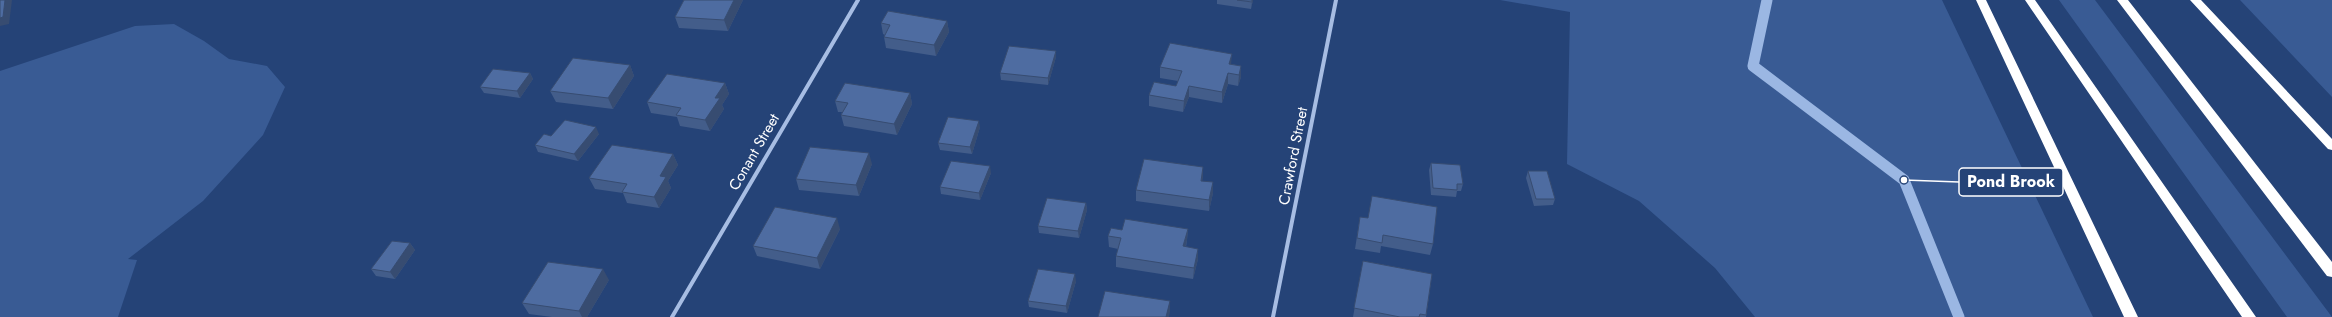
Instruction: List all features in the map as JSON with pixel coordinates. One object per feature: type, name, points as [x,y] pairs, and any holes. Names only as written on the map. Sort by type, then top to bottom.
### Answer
[{"type":"highway","points":[[1981,0],[2130,317]]},
{"type":"highway","points":[[2030,0],[2249,317]]},
{"type":"highway","points":[[2122,0],[2332,272]]},
{"type":"highway","points":[[2195,0],[2332,146]]},
{"type":"street","name":"Conant Street","points":[[672,317],[858,0]]},
{"type":"street","name":"Crawford Street","points":[[1273,317],[1336,0]]},
{"type":"shaded area","points":[[1500,0],[1942,0],[2093,317],[1755,317],[1715,268],[1639,201],[1567,164],[1570,12]]},
{"type":"shaded area","points":[[2059,0],[2095,0],[2332,317],[2287,317]]},
{"type":"shaded area","points":[[2240,0],[2332,0],[2332,97]]},
{"type":"shaded area","points":[[174,24],[204,41],[229,59],[267,66],[285,87],[263,135],[203,201],[128,259],[137,260],[118,317],[0,317],[0,71],[135,26]]},
{"type":"building","points":[[0,0],[5,0],[3,17],[0,18]]},
{"type":"building","points":[[684,0],[734,0],[724,20],[675,17]]},
{"type":"building","points":[[1237,0],[1252,0],[1252,2]]},
{"type":"building","points":[[888,11],[947,21],[934,45],[884,37],[890,25],[881,23]]},
{"type":"building","points":[[1170,43],[1232,54],[1229,64],[1241,66],[1239,75],[1228,73],[1222,92],[1189,86],[1184,101],[1149,95],[1154,82],[1176,86],[1182,71],[1160,67]]},
{"type":"building","points":[[1009,46],[1056,51],[1048,78],[1000,73]]},
{"type":"building","points":[[573,58],[630,65],[608,98],[550,91]]},
{"type":"building","points":[[493,69],[530,73],[517,91],[480,87]]},
{"type":"building","points":[[667,74],[725,83],[715,98],[720,98],[705,120],[676,115],[681,108],[647,102]]},
{"type":"building","points":[[845,83],[910,93],[894,124],[841,115],[848,103],[835,101]]},
{"type":"building","points":[[948,117],[979,121],[970,147],[938,143]]},
{"type":"building","points":[[565,120],[596,127],[574,154],[535,145],[544,134],[551,136]]},
{"type":"building","points":[[612,145],[673,154],[660,176],[666,177],[654,197],[622,192],[627,184],[589,178]]},
{"type":"building","points":[[810,147],[869,153],[856,185],[796,179]]},
{"type":"building","points":[[1144,159],[1203,167],[1201,181],[1213,182],[1209,200],[1136,190]]},
{"type":"building","points":[[951,161],[990,166],[979,193],[940,187]]},
{"type":"building","points":[[1431,163],[1460,165],[1463,184],[1457,184],[1457,190],[1433,188]]},
{"type":"building","points":[[1528,171],[1547,171],[1555,199],[1536,199]]},
{"type":"building","points":[[1372,196],[1437,207],[1433,244],[1383,235],[1382,243],[1357,238],[1360,217],[1368,218]]},
{"type":"building","points":[[1047,198],[1086,203],[1078,231],[1038,226]]},
{"type":"building","points":[[775,207],[837,218],[817,258],[753,246]]},
{"type":"building","points":[[1125,219],[1188,229],[1183,246],[1198,249],[1194,268],[1116,256],[1121,238],[1108,236],[1111,228],[1122,230]]},
{"type":"building","points":[[392,241],[410,243],[390,272],[371,269]]},
{"type":"building","points":[[1363,261],[1432,274],[1426,315],[1420,314],[1419,317],[1400,317],[1354,308]]},
{"type":"building","points":[[548,262],[603,269],[579,311],[522,303]]},
{"type":"building","points":[[1038,269],[1075,274],[1066,306],[1028,301]]},
{"type":"building","points":[[1105,291],[1170,301],[1166,317],[1098,317]]},
{"type":"waterway","points":[[1767,0],[1753,66],[1904,180],[1959,317]]},
{"type":"place","name":"Pond Brook","points":[[1904,180]]}]
